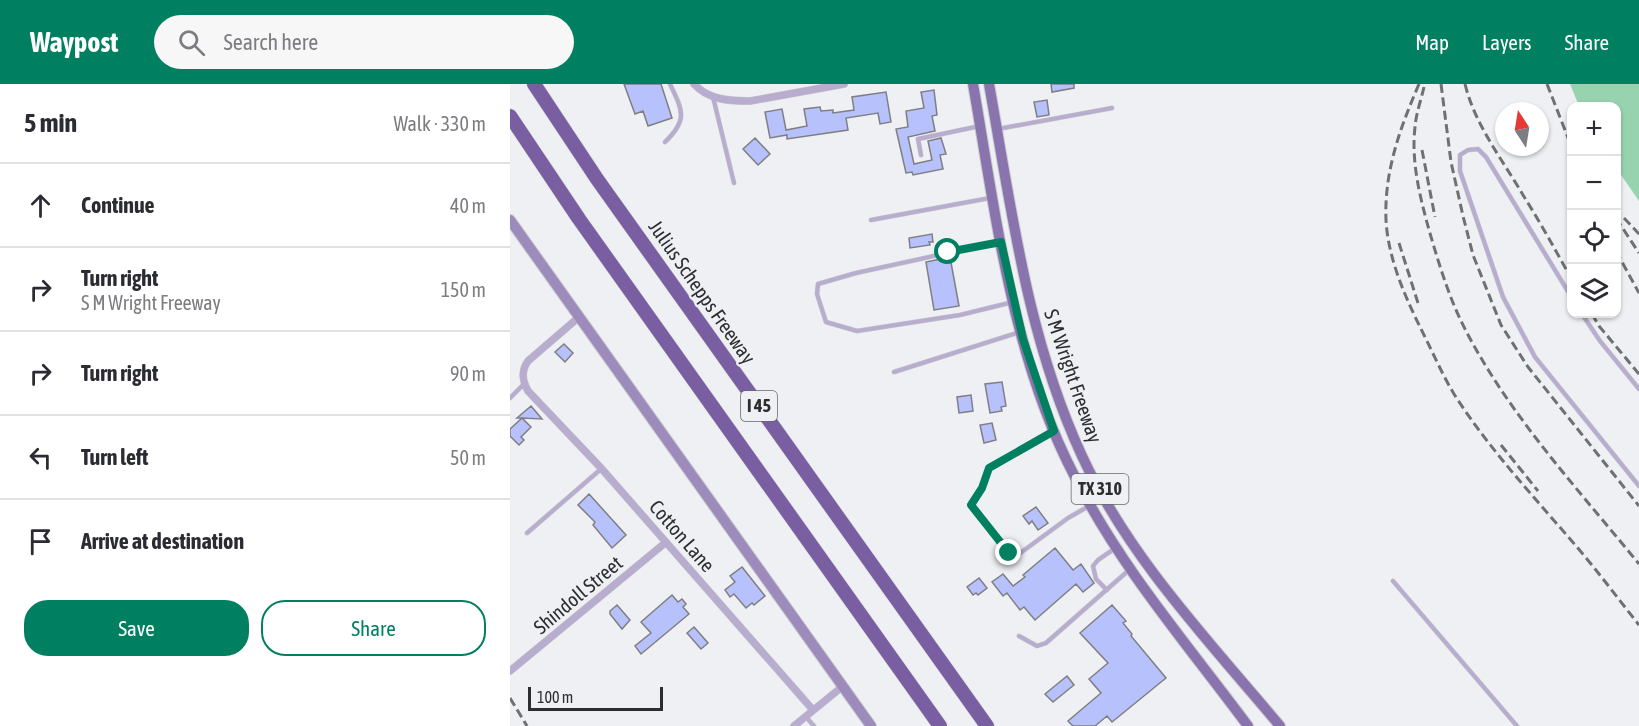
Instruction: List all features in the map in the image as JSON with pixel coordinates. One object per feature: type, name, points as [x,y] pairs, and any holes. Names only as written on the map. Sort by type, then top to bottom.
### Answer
[{"type":"highway","name":"Julius Schepps Freeway","points":[[534,84],[597,179],[987,726]]},
{"type":"highway","name":"I 45","points":[[510,116],[579,219],[940,726]]},
{"type":"main road","name":"S M Wright Freeway","points":[[973,84],[1013,302],[1034,376],[1054,431],[1073,475],[1115,548],[1243,724]]},
{"type":"main road","name":"S M Wright Freeway","points":[[989,84],[1030,309],[1045,360],[1083,457],[1102,494],[1144,558],[1175,600],[1280,726]]},
{"type":"main road","points":[[510,220],[871,726]]},
{"type":"street","points":[[694,84],[716,98],[750,101],[844,84]]},
{"type":"street","points":[[524,384],[524,368],[528,361],[579,317]]},
{"type":"street","name":"Cotton Lane","points":[[524,384],[536,401],[601,468],[813,710]]},
{"type":"street","name":"Shindoll Street","points":[[510,671],[665,543]]},
{"type":"street","points":[[794,726],[843,686]]},
{"type":"lane","points":[[665,142],[677,130],[682,116],[679,102],[670,84]]},
{"type":"lane","points":[[716,98],[734,183]]},
{"type":"lane","points":[[997,129],[1112,108]]},
{"type":"lane","points":[[921,155],[918,139],[980,125]]},
{"type":"lane","points":[[1567,290],[1486,157],[1478,149],[1468,150],[1460,155],[1461,171],[1503,297],[1534,357],[1639,486]]},
{"type":"lane","points":[[871,220],[993,197]]},
{"type":"lane","points":[[1001,242],[856,273],[818,284],[817,294],[826,322],[856,331],[960,315],[1013,302]]},
{"type":"lane","points":[[1585,318],[1600,341],[1639,389]]},
{"type":"lane","points":[[894,372],[1021,332]]},
{"type":"lane","points":[[510,398],[524,384]]},
{"type":"lane","points":[[1054,431],[989,468],[982,488],[971,505],[1009,553],[1019,554],[1068,518],[1090,506]]},
{"type":"lane","points":[[527,533],[601,468]]},
{"type":"lane","points":[[1107,590],[1096,579],[1093,566],[1115,548]]},
{"type":"lane","points":[[1018,636],[1037,646],[1046,643],[1130,569]]},
{"type":"lane","points":[[1393,581],[1517,726]]},
{"type":"lane","points":[[806,716],[813,726]]},
{"type":"green space","points":[[1570,84],[1639,84],[1639,201],[1621,175],[1621,102],[1577,102]]},
{"type":"building","points":[[624,84],[661,84],[672,118],[648,126],[643,111],[635,114]]},
{"type":"building","points":[[1051,84],[1074,84],[1074,88],[1052,92]]},
{"type":"building","points":[[934,90],[937,115],[932,116],[935,131],[908,137],[914,164],[932,160],[928,141],[941,138],[946,154],[940,155],[943,169],[913,175],[912,172],[906,173],[896,129],[908,127],[906,111],[924,108],[921,92]]},
{"type":"building","points":[[886,92],[891,122],[880,124],[878,113],[846,118],[848,130],[787,139],[787,135],[770,138],[765,112],[782,109],[786,130],[807,126],[804,109],[820,107],[821,111],[833,110],[833,113],[854,110],[852,97]]},
{"type":"building","points":[[1047,100],[1049,115],[1037,117],[1034,102]]},
{"type":"building","points":[[755,138],[770,154],[758,165],[743,149]]},
{"type":"building","points":[[932,234],[933,242],[929,242],[930,245],[910,248],[909,238]]},
{"type":"building","points":[[950,257],[959,306],[934,310],[926,262]]},
{"type":"building","points":[[564,344],[573,353],[565,362],[555,352]]},
{"type":"building","points":[[1002,382],[1006,406],[1001,407],[1002,411],[990,413],[985,384]]},
{"type":"building","points":[[971,395],[973,411],[959,413],[957,397]]},
{"type":"building","points":[[531,406],[542,419],[517,418]]},
{"type":"building","points":[[522,418],[531,427],[521,437],[524,440],[519,445],[510,436],[510,429]]},
{"type":"building","points":[[992,423],[996,440],[984,443],[980,425]]},
{"type":"building","points":[[589,494],[626,535],[612,548],[593,525],[595,522],[578,505]]},
{"type":"building","points":[[1036,507],[1048,523],[1038,530],[1032,521],[1029,524],[1023,516]]},
{"type":"building","points":[[1055,548],[1073,570],[1081,564],[1094,583],[1083,592],[1076,584],[1035,620],[1024,607],[1020,610],[1007,593],[1003,596],[992,582],[1003,574],[1013,586]]},
{"type":"building","points":[[742,567],[765,596],[746,608],[734,594],[730,597],[725,590],[735,582],[730,576]]},
{"type":"building","points":[[979,578],[987,588],[978,595],[976,593],[973,595],[967,587]]},
{"type":"building","points":[[672,595],[678,602],[682,599],[686,604],[683,607],[689,614],[641,654],[635,646],[651,633],[641,622]]},
{"type":"building","points":[[617,605],[630,620],[622,629],[610,614],[610,611]]},
{"type":"building","points":[[1112,605],[1126,621],[1123,623],[1132,634],[1131,636],[1166,678],[1112,722],[1107,716],[1095,726],[1073,726],[1068,721],[1101,693],[1089,679],[1108,663],[1080,633]]},
{"type":"building","points":[[694,627],[708,643],[701,649],[687,633]]},
{"type":"building","points":[[1067,676],[1074,685],[1053,702],[1045,694]]},
{"type":"railway","points":[[1419,84],[1395,150],[1386,202],[1387,235],[1404,293],[1446,379],[1468,415],[1499,456],[1582,553],[1639,625]]},
{"type":"railway","points":[[1441,84],[1451,162],[1463,216],[1473,255],[1501,325],[1528,367],[1639,506]]},
{"type":"railway","points":[[1465,84],[1482,128],[1567,271]]},
{"type":"railway","points":[[1547,84],[1567,135]]},
{"type":"railway","points":[[1424,87],[1417,112],[1414,140],[1417,179],[1437,255],[1459,317],[1483,361],[1523,421],[1639,564]]},
{"type":"railway","points":[[1422,150],[1435,217]]},
{"type":"railway","points":[[1624,218],[1639,234]]},
{"type":"railway","points":[[1621,226],[1639,253]]},
{"type":"railway","points":[[1399,243],[1418,303]]},
{"type":"railway","points":[[1621,260],[1639,293]]},
{"type":"railway","points":[[1594,318],[1639,374]]},
{"type":"railway","points":[[1501,445],[1538,491]]},
{"type":"railway","points":[[510,698],[527,726]]},
{"type":"route","points":[[948,252],[1001,242],[1023,339],[1054,431],[989,468],[982,488],[971,505],[1009,553]]}]
